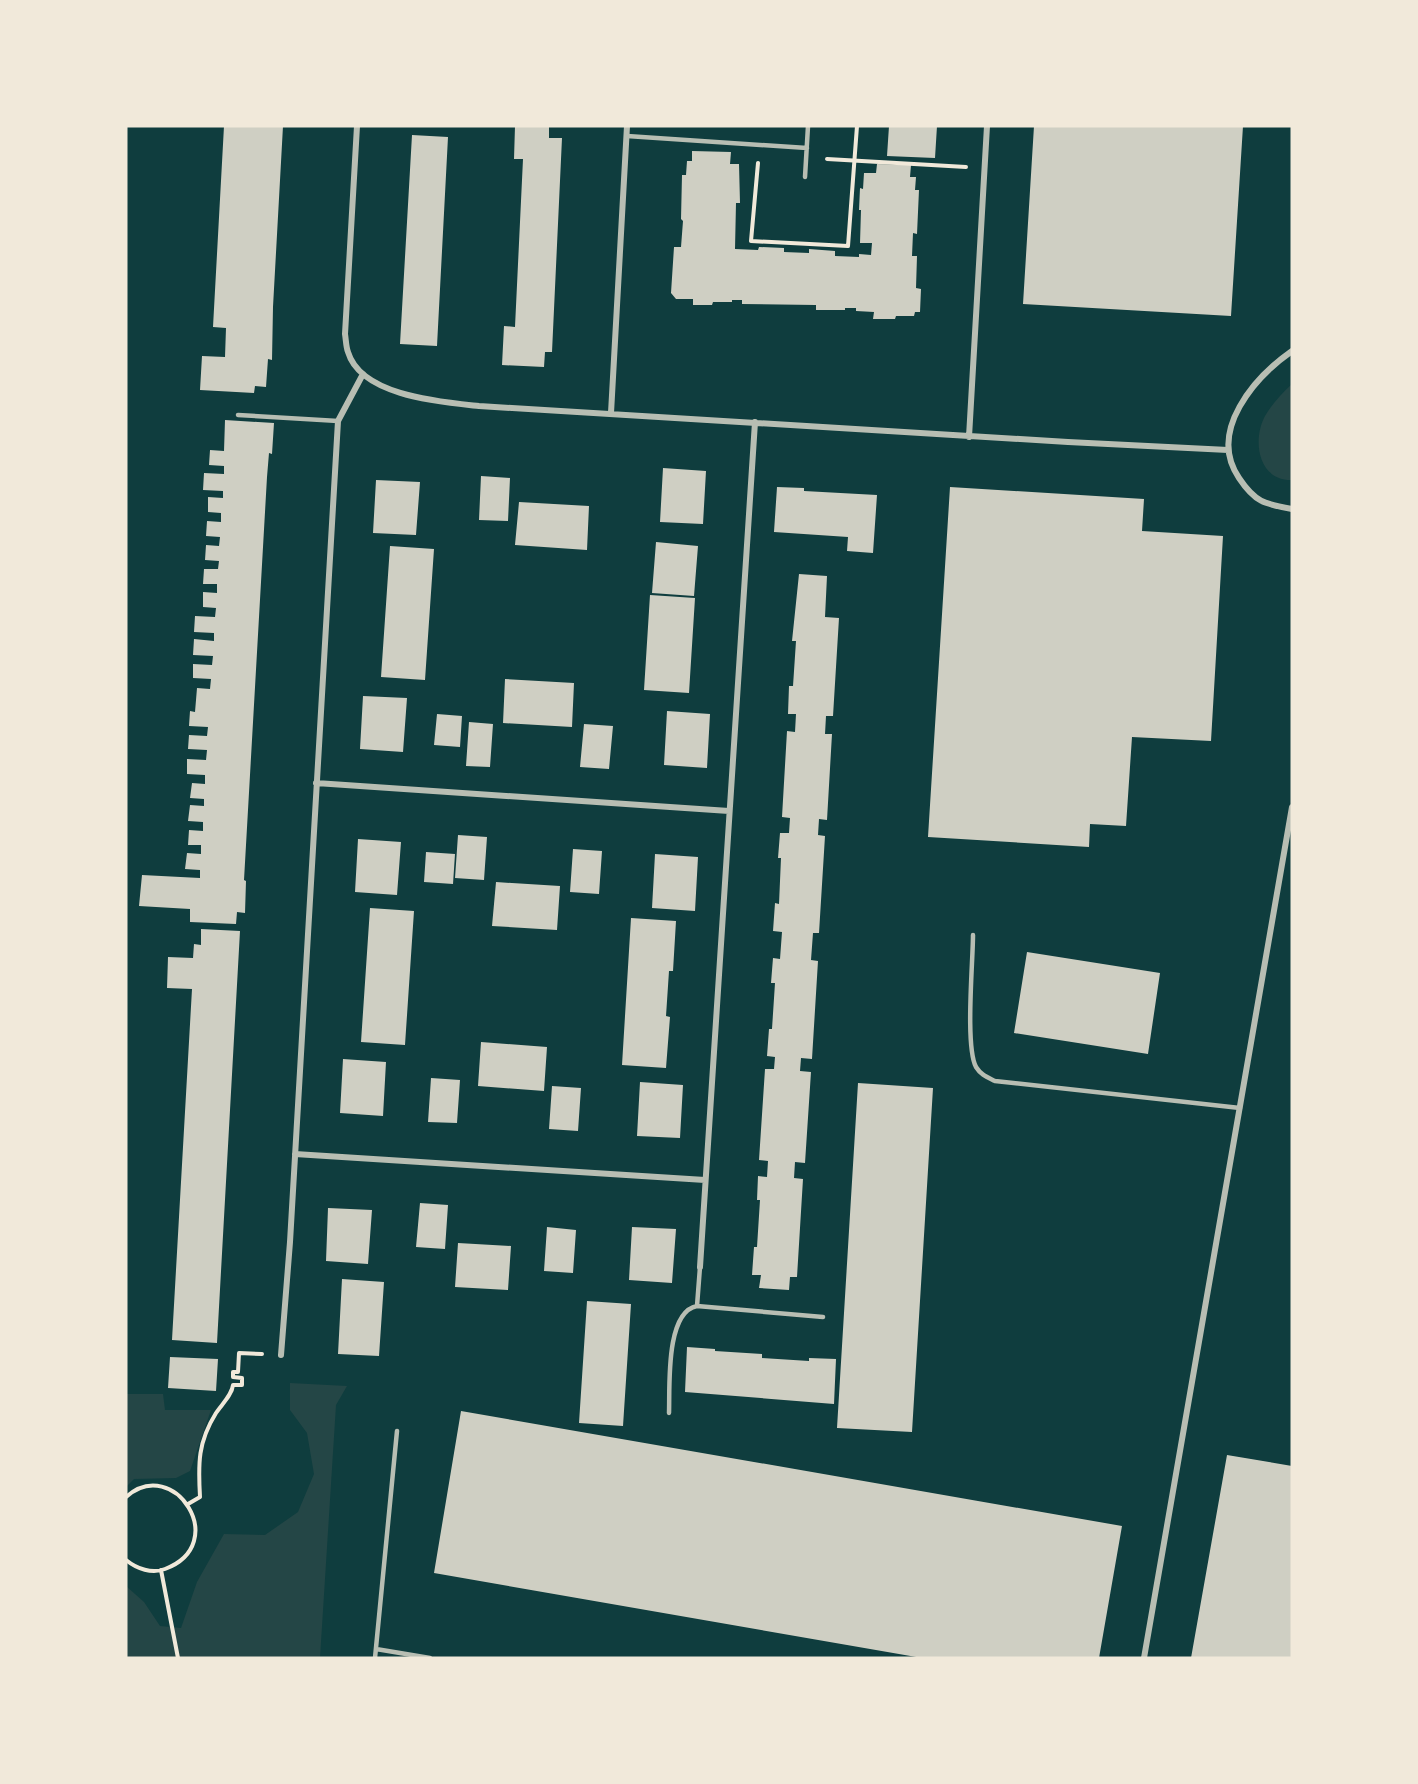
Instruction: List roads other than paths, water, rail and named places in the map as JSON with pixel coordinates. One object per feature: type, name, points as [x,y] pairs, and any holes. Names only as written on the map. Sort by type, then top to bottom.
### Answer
[{"type":"street","points":[[357,126],[345,334],[348,354],[363,374],[379,386],[441,402],[1228,450]]},
{"type":"street","points":[[612,413],[627,126]]},
{"type":"street","points":[[969,436],[987,126]]},
{"type":"street","points":[[1292,351],[1263,376],[1242,400],[1231,426],[1228,450],[1233,470],[1249,493],[1267,504],[1292,509]]},
{"type":"street","points":[[281,1354],[338,421],[363,374]]},
{"type":"street","points":[[700,1267],[755,422]]},
{"type":"street","points":[[316,783],[729,811]]},
{"type":"street","points":[[1144,1658],[1291,824],[1292,807]]},
{"type":"street","points":[[295,1154],[705,1180]]},
{"type":"lane","points":[[805,177],[808,126]]},
{"type":"lane","points":[[627,136],[807,148]]},
{"type":"lane","points":[[238,415],[338,421]]},
{"type":"lane","points":[[974,934],[971,1036],[975,1065],[982,1074],[995,1081],[1240,1108]]},
{"type":"lane","points":[[697,1306],[700,1267]]},
{"type":"lane","points":[[669,1413],[675,1328],[684,1312],[690,1308],[697,1306],[823,1317]]},
{"type":"lane","points":[[375,1658],[397,1431]]},
{"type":"lane","points":[[376,1649],[430,1658]]}]
